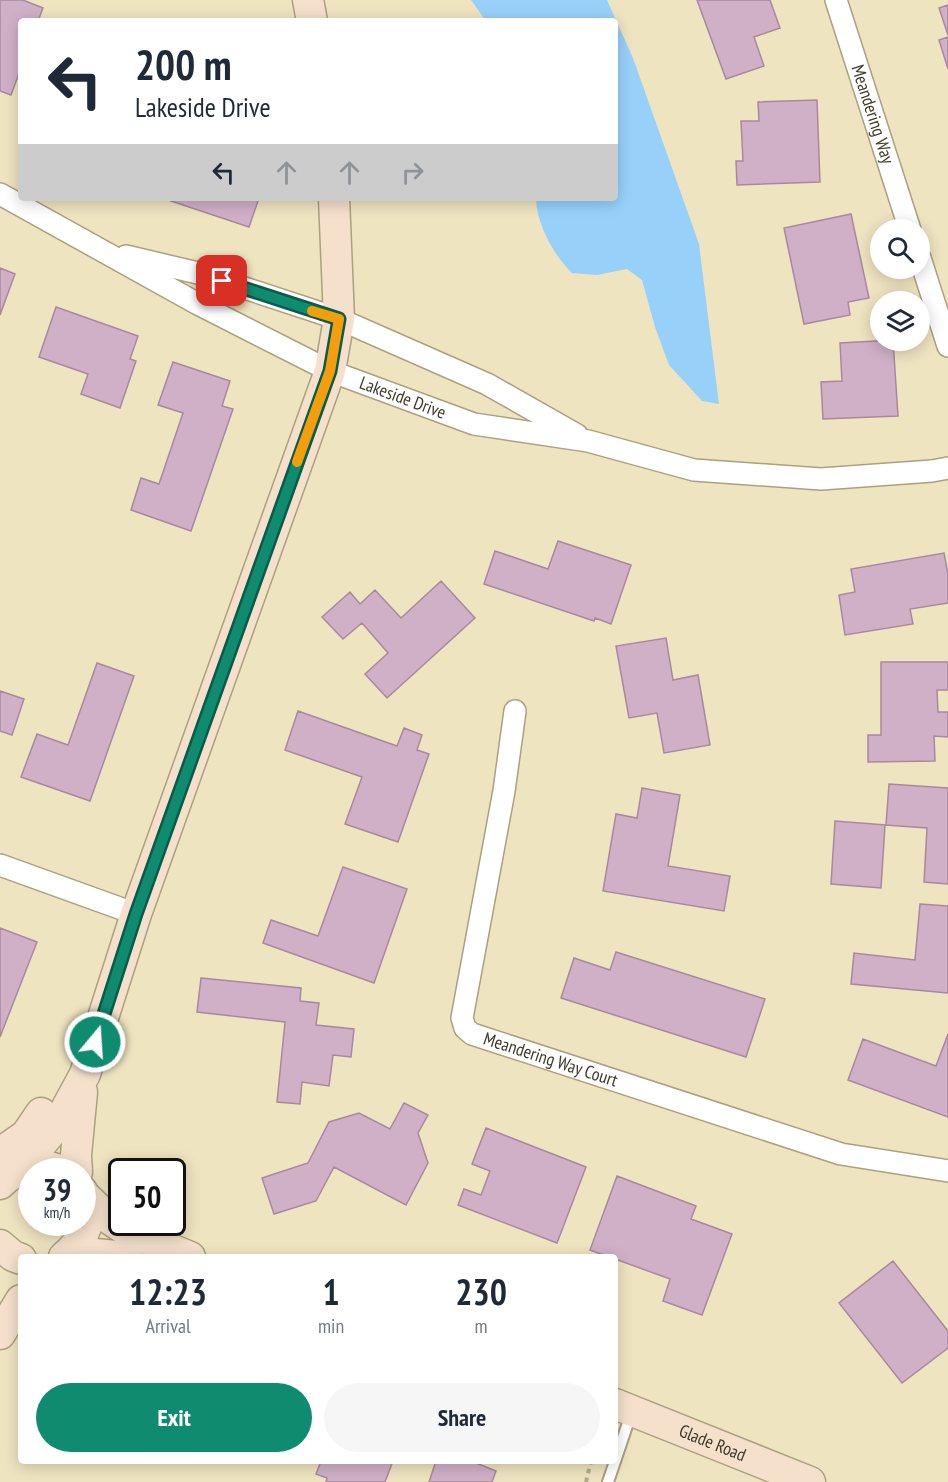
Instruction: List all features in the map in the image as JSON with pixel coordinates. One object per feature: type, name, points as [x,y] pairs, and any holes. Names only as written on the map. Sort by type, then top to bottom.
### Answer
[{"type":"main road","points":[[308,0],[311,18]]},
{"type":"main road","points":[[80,1158],[78,1131],[85,1074],[100,1026],[136,914],[330,371],[339,319],[334,201]]},
{"type":"main road","points":[[6,1171],[39,1117],[68,1062],[100,1026]]},
{"type":"main road","points":[[6,1171],[58,1124],[85,1074]]},
{"type":"main road","points":[[96,1204],[108,1218],[129,1232],[183,1254]]},
{"type":"main road","points":[[68,1254],[83,1236]]},
{"type":"main road","points":[[0,1245],[18,1258]]},
{"type":"main road","points":[[0,1334],[18,1305]]},
{"type":"main road","name":"Glade Road","points":[[624,1407],[810,1482]]},
{"type":"street","name":"Meandering Way","points":[[840,2],[907,219]]},
{"type":"street","name":"Lakeside Drive","points":[[0,194],[198,304],[330,371],[474,424],[588,441],[694,470],[821,479],[948,468]]},
{"type":"street","name":"Lakeside Drive","points":[[101,251],[202,274],[339,319],[486,384],[588,441]]},
{"type":"street","points":[[927,279],[948,346]]},
{"type":"street","name":"Meandering Way Court","points":[[515,711],[504,791],[462,1018],[465,1028],[472,1034],[841,1154],[948,1171]]},
{"type":"street","points":[[0,865],[136,914]]},
{"type":"lane","points":[[618,1435],[624,1407]]},
{"type":"lane","points":[[608,1482],[612,1464]]},
{"type":"path","points":[[586,1482],[590,1464]]},
{"type":"water","points":[[471,0],[607,0],[615,18],[484,18]]},
{"type":"water","points":[[618,25],[633,58],[699,244],[719,404],[702,401],[669,365],[655,327],[642,280],[627,269],[597,275],[572,273],[547,238],[536,201],[618,201]]},
{"type":"building","points":[[0,0],[23,0],[43,8],[39,18],[18,18],[18,76],[11,95],[0,91]]},
{"type":"building","points":[[697,0],[770,0],[780,28],[754,37],[764,66],[726,79]]},
{"type":"building","points":[[948,5],[948,35],[939,8]]},
{"type":"building","points":[[948,37],[948,69],[939,40]]},
{"type":"building","points":[[817,100],[820,182],[737,185],[736,161],[743,161],[741,121],[759,121],[758,102]]},
{"type":"building","points":[[171,201],[258,201],[249,227]]},
{"type":"building","points":[[851,214],[869,298],[848,302],[850,315],[804,324],[784,228]]},
{"type":"building","points":[[0,268],[15,274],[0,315]]},
{"type":"building","points":[[56,307],[138,336],[130,359],[136,361],[120,408],[81,394],[88,374],[39,357]]},
{"type":"building","points":[[870,341],[870,351],[894,351],[898,416],[823,419],[821,382],[842,381],[840,343]]},
{"type":"building","points":[[173,362],[230,381],[222,406],[233,409],[191,531],[131,510],[141,478],[159,484],[183,413],[158,405]]},
{"type":"building","points":[[558,541],[631,565],[611,624],[595,618],[594,621],[484,584],[495,551],[548,569]]},
{"type":"building","points":[[944,553],[948,574],[948,603],[910,609],[913,624],[845,635],[839,595],[855,592],[851,569]]},
{"type":"building","points":[[441,581],[475,618],[387,698],[365,674],[388,653],[362,623],[343,639],[322,617],[350,592],[360,604],[375,590],[401,618]]},
{"type":"building","points":[[666,638],[673,680],[698,675],[710,745],[664,753],[657,713],[629,718],[616,646]]},
{"type":"building","points":[[881,662],[948,662],[948,690],[937,690],[938,712],[948,712],[948,737],[934,736],[935,761],[868,762],[868,735],[881,735]]},
{"type":"building","points":[[97,663],[134,676],[90,801],[21,777],[37,734],[68,745]]},
{"type":"building","points":[[0,691],[24,699],[12,735],[0,731]]},
{"type":"building","points":[[298,711],[397,746],[404,728],[422,735],[417,750],[429,754],[398,842],[345,824],[362,777],[285,750]]},
{"type":"building","points":[[889,784],[948,788],[948,884],[924,882],[927,828],[885,825],[881,888],[831,884],[835,821],[886,825]]},
{"type":"building","points":[[642,788],[680,795],[668,866],[730,876],[724,911],[603,891],[616,814],[637,818]]},
{"type":"building","points":[[343,867],[407,889],[374,983],[263,943],[271,920],[318,936]]},
{"type":"building","points":[[920,904],[948,906],[948,993],[851,984],[854,953],[915,960]]},
{"type":"building","points":[[0,928],[37,942],[0,1037]]},
{"type":"building","points":[[616,952],[765,999],[746,1057],[561,998],[574,958],[610,970]]},
{"type":"building","points":[[201,978],[301,988],[300,1001],[319,1003],[316,1025],[354,1029],[351,1057],[333,1055],[329,1086],[302,1082],[300,1104],[277,1102],[285,1022],[197,1012]]},
{"type":"building","points":[[948,1034],[948,1117],[848,1080],[863,1039],[936,1066]]},
{"type":"building","points":[[404,1103],[428,1115],[418,1133],[428,1163],[406,1205],[334,1167],[316,1201],[274,1214],[262,1178],[308,1163],[329,1122],[359,1113],[390,1129]]},
{"type":"building","points":[[486,1128],[586,1167],[557,1243],[458,1205],[464,1189],[481,1195],[490,1171],[472,1164]]},
{"type":"building","points":[[617,1176],[696,1206],[691,1219],[732,1234],[702,1315],[663,1301],[670,1279],[618,1260],[618,1254],[601,1254],[590,1250]]},
{"type":"building","points":[[893,1261],[948,1331],[948,1348],[902,1383],[839,1303]]},
{"type":"building","points":[[320,1464],[392,1464],[385,1482],[326,1482],[327,1478],[316,1474]]},
{"type":"building","points":[[435,1464],[478,1464],[496,1471],[492,1482],[429,1482]]},
{"type":"slow traffic","points":[[297,462],[330,371],[339,319],[312,311]]},
{"type":"route","points":[[95,1042],[136,914],[330,371],[339,319],[222,281]]}]
